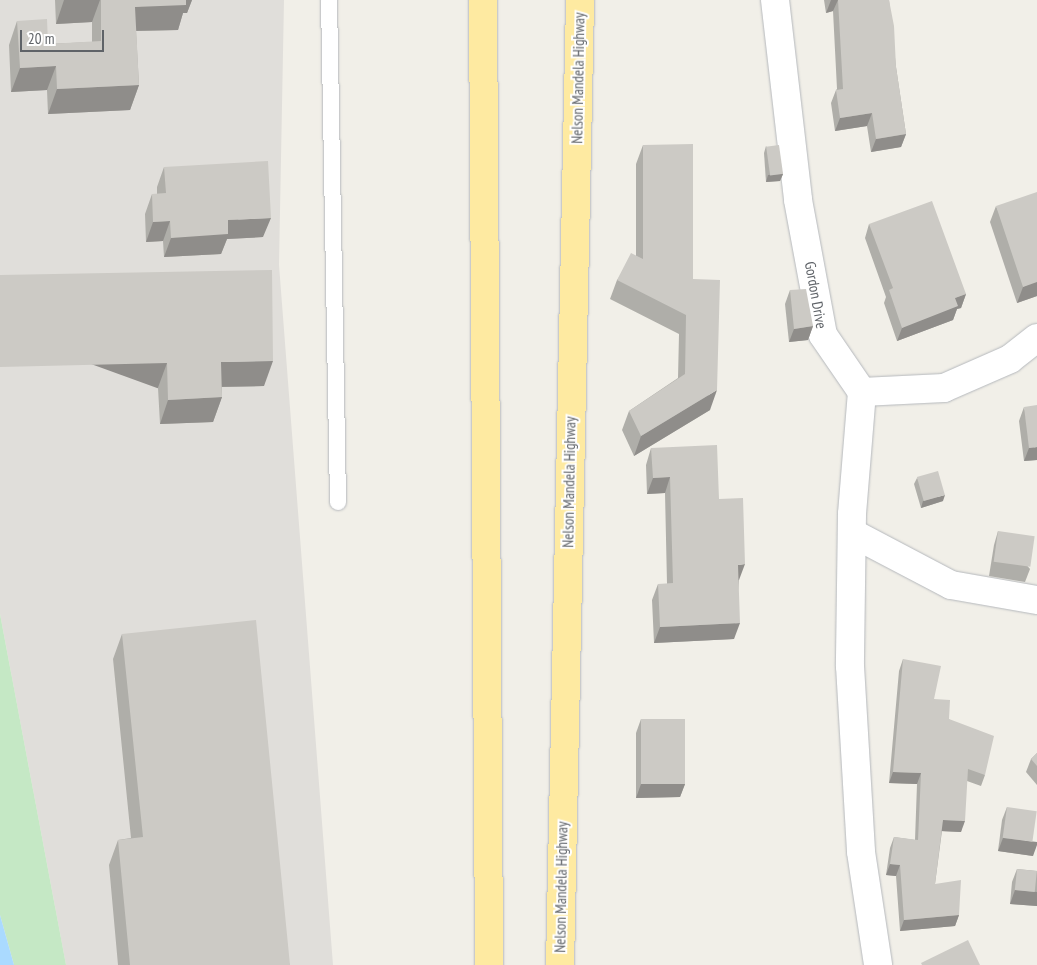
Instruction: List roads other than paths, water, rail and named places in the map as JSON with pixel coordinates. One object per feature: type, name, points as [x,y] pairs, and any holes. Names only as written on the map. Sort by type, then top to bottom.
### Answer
[{"type":"highway","points":[[483,0],[489,965]]},
{"type":"highway","name":"Nelson Mandela Highway","points":[[560,965],[580,0]]},
{"type":"street","name":"Gordon Drive","points":[[776,0],[798,200],[823,335],[862,392]]},
{"type":"street","points":[[878,965],[861,852],[850,666],[852,532],[862,392],[944,388],[1010,359],[1037,338]]},
{"type":"street","points":[[852,532],[951,585],[1037,600]]},
{"type":"lane","points":[[329,0],[338,502]]},
{"type":"water","points":[[0,915],[14,965],[0,965]]}]
